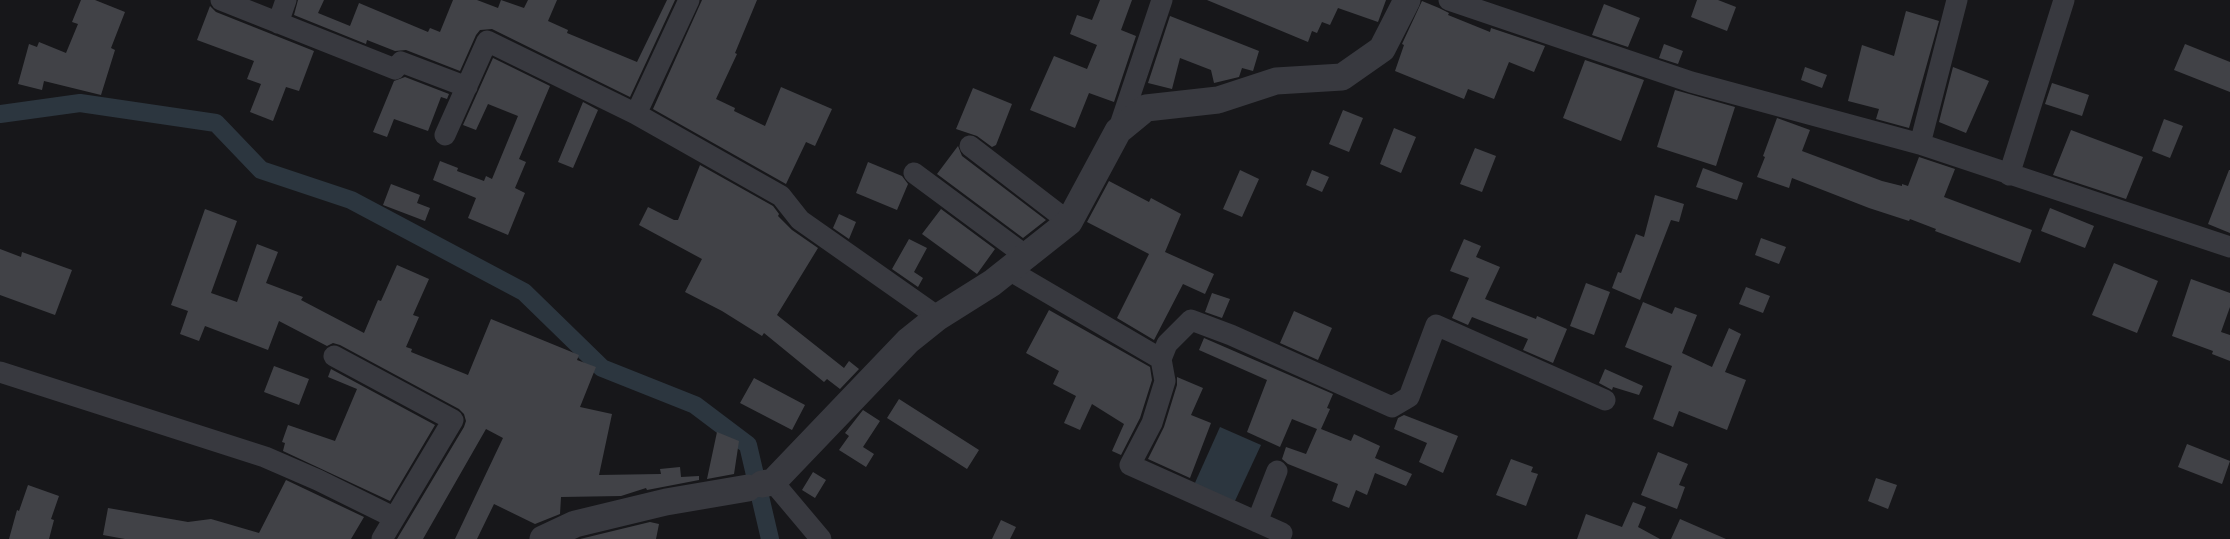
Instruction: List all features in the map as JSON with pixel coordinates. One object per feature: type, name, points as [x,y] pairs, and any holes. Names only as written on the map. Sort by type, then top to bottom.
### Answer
[{"type":"street","points":[[221,0],[395,69],[401,62],[466,87]]},
{"type":"street","points":[[278,23],[286,0]]},
{"type":"street","points":[[636,114],[689,0]]},
{"type":"street","points":[[543,539],[575,524],[666,502],[761,484],[908,341],[938,316],[992,283],[1069,222],[1118,131],[1162,0]]},
{"type":"street","points":[[1118,131],[1146,108],[1218,100],[1276,81],[1342,77],[1382,49],[1407,0]]},
{"type":"street","points":[[1449,0],[1691,82],[1920,144],[2230,248]]},
{"type":"street","points":[[1920,144],[1957,0]]},
{"type":"street","points":[[2009,175],[2064,0]]},
{"type":"street","points":[[446,135],[487,41],[636,114],[782,196],[800,220],[938,316]]},
{"type":"street","points":[[970,147],[1069,222]]},
{"type":"street","points":[[914,173],[1017,263],[1161,359]]},
{"type":"street","points":[[1282,533],[1130,465],[1152,423],[1165,381],[1161,359],[1167,344],[1191,320],[1231,335],[1392,407],[1409,397],[1436,326],[1605,400]]},
{"type":"street","points":[[334,356],[453,420],[393,517],[382,539]]},
{"type":"street","points":[[0,372],[265,457],[393,517]]},
{"type":"street","points":[[1257,522],[1277,471]]},
{"type":"street","points":[[761,484],[821,539]]},
{"type":"shaded area","points":[[1220,427],[1261,445],[1234,503],[1194,485]]},
{"type":"building","points":[[81,0],[95,0],[125,12],[111,48],[115,50],[101,95],[44,81],[42,90],[18,84],[29,44],[37,47],[39,42],[66,53],[78,24],[72,22]]},
{"type":"building","points":[[298,0],[324,0],[318,13],[350,26],[359,3],[428,32],[430,28],[440,32],[453,0],[477,0],[498,8],[501,0],[524,8],[528,0],[557,0],[548,21],[568,30],[567,33],[637,62],[667,0],[675,0],[630,97],[492,29],[480,30],[476,35],[460,71],[406,50],[395,51],[367,40],[366,44],[294,15]]},
{"type":"building","points":[[702,0],[757,0],[735,53],[737,54],[716,99],[735,108],[734,111],[765,126],[781,87],[832,109],[815,146],[806,142],[786,184],[653,109]]},
{"type":"building","points":[[1100,0],[1132,0],[1121,30],[1136,36],[1114,102],[1089,93],[1075,128],[1030,110],[1054,56],[1087,69],[1097,45],[1070,34],[1077,15],[1092,20]]},
{"type":"building","points":[[1207,0],[1386,0],[1378,22],[1338,8],[1330,25],[1322,22],[1317,33],[1312,31],[1308,42]]},
{"type":"building","points":[[1697,0],[1718,0],[1736,7],[1727,31],[1691,17]]},
{"type":"building","points":[[1422,1],[1449,13],[1448,15],[1490,32],[1491,28],[1545,46],[1534,72],[1509,62],[1494,99],[1468,89],[1464,99],[1395,71],[1404,45],[1402,44]]},
{"type":"building","points":[[1604,4],[1640,18],[1628,47],[1592,35]]},
{"type":"building","points":[[210,6],[216,12],[314,51],[299,91],[286,87],[273,121],[250,112],[261,84],[247,79],[254,61],[197,40]]},
{"type":"building","points":[[1906,11],[1939,21],[1909,128],[1876,119],[1879,109],[1848,101],[1862,45],[1894,56]]},
{"type":"building","points":[[1170,16],[1259,51],[1253,71],[1242,68],[1239,77],[1214,83],[1211,70],[1180,58],[1172,89],[1148,83]]},
{"type":"building","points":[[1664,44],[1683,51],[1678,64],[1659,58]]},
{"type":"building","points":[[2185,44],[2230,62],[2230,92],[2174,70]]},
{"type":"building","points":[[493,58],[550,86],[519,159],[526,162],[515,188],[525,193],[508,235],[468,218],[476,198],[433,180],[440,161],[458,168],[457,171],[484,181],[486,176],[492,179],[518,116],[488,104],[476,130],[463,125]]},
{"type":"building","points":[[1585,60],[1644,80],[1621,141],[1563,118]]},
{"type":"building","points":[[1805,67],[1827,75],[1822,88],[1801,80]]},
{"type":"building","points":[[1953,67],[1989,81],[1966,133],[1939,122]]},
{"type":"building","points":[[405,77],[449,94],[447,99],[441,97],[428,131],[394,119],[387,137],[373,132],[394,81]]},
{"type":"building","points":[[2052,83],[2089,95],[2082,116],[2045,104]]},
{"type":"building","points":[[973,88],[1012,104],[996,145],[992,147],[977,136],[956,129]]},
{"type":"building","points":[[1675,90],[1735,107],[1716,166],[1657,147]]},
{"type":"building","points":[[583,102],[598,110],[573,168],[558,162]]},
{"type":"building","points":[[1343,110],[1363,118],[1349,152],[1329,144]]},
{"type":"building","points":[[1777,118],[1810,130],[1802,151],[1882,181],[1908,186],[1919,157],[1955,169],[1944,197],[2032,230],[2020,263],[1935,231],[1936,229],[1910,219],[1909,221],[1869,208],[1792,178],[1789,188],[1757,177]]},
{"type":"building","points":[[2164,119],[2183,126],[2170,158],[2152,151]]},
{"type":"building","points":[[1394,128],[1416,137],[1401,173],[1380,164]]},
{"type":"building","points":[[2071,130],[2143,157],[2126,199],[2053,175]]},
{"type":"building","points":[[958,146],[962,156],[1046,220],[1023,238],[937,174]]},
{"type":"building","points":[[1475,148],[1496,156],[1482,192],[1460,184]]},
{"type":"building","points":[[868,162],[902,176],[908,184],[897,210],[856,193]]},
{"type":"building","points":[[700,165],[773,206],[778,216],[792,230],[818,248],[777,315],[844,368],[849,361],[859,369],[840,389],[827,379],[824,382],[764,333],[762,336],[722,311],[685,292],[702,259],[639,225],[648,207],[678,220]]},
{"type":"building","points":[[1703,168],[1743,183],[1737,200],[1696,187]]},
{"type":"building","points":[[1240,170],[1259,179],[1242,217],[1223,209]]},
{"type":"building","points":[[1312,170],[1329,177],[1322,192],[1306,185]]},
{"type":"building","points":[[2230,170],[2230,233],[2208,224]]},
{"type":"building","points":[[1109,181],[1149,202],[1151,198],[1181,214],[1165,252],[1214,274],[1205,294],[1183,284],[1154,340],[1117,318],[1149,254],[1087,222]]},
{"type":"building","points":[[391,184],[420,195],[417,203],[430,208],[425,221],[383,205]]},
{"type":"building","points":[[1655,195],[1684,204],[1679,222],[1671,220],[1640,300],[1612,288],[1618,272],[1621,273],[1636,234],[1644,237]]},
{"type":"building","points":[[2050,208],[2094,226],[2085,248],[2041,231]]},
{"type":"building","points":[[205,209],[237,221],[211,293],[237,302],[257,244],[278,252],[266,283],[303,297],[301,300],[364,333],[378,300],[381,301],[397,265],[429,279],[413,315],[419,317],[406,347],[412,349],[411,352],[468,375],[491,319],[579,355],[577,360],[596,367],[580,407],[612,414],[599,475],[661,474],[660,469],[680,467],[681,477],[699,476],[699,480],[647,490],[646,488],[621,496],[561,497],[560,514],[535,524],[494,504],[477,539],[455,539],[503,438],[486,429],[423,539],[397,539],[464,427],[466,421],[464,414],[459,409],[340,345],[333,343],[327,346],[279,321],[268,350],[205,326],[199,341],[180,334],[188,311],[171,305]]},
{"type":"building","points":[[941,209],[995,249],[977,274],[922,234]]},
{"type":"building","points":[[839,214],[856,222],[849,239],[833,228]]},
{"type":"building","points":[[1761,238],[1786,247],[1779,264],[1755,255]]},
{"type":"building","points":[[909,239],[927,248],[914,272],[923,278],[918,287],[892,269]]},
{"type":"building","points":[[1464,239],[1481,246],[1476,257],[1500,267],[1485,299],[1536,319],[1537,316],[1567,329],[1553,363],[1523,350],[1528,339],[1472,317],[1468,325],[1452,318],[1469,278],[1450,271]]},
{"type":"building","points":[[0,249],[21,257],[22,252],[72,270],[55,315],[0,295]]},
{"type":"building","points":[[2114,263],[2158,281],[2137,333],[2092,315]]},
{"type":"building","points":[[2191,279],[2230,293],[2230,307],[2221,332],[2230,335],[2230,361],[2212,354],[2213,351],[2172,336]]},
{"type":"building","points":[[1586,283],[1610,292],[1594,335],[1570,326]]},
{"type":"building","points":[[1746,287],[1770,296],[1763,313],[1739,304]]},
{"type":"building","points":[[1212,293],[1230,299],[1222,318],[1205,312]]},
{"type":"building","points":[[1643,302],[1672,314],[1675,307],[1697,315],[1682,353],[1712,367],[1729,328],[1741,334],[1725,372],[1746,380],[1727,430],[1679,411],[1673,427],[1653,419],[1672,366],[1625,347]]},
{"type":"building","points":[[1049,310],[1150,367],[1152,380],[1140,418],[1121,455],[1112,451],[1124,424],[1092,404],[1080,430],[1064,423],[1076,396],[1053,384],[1059,371],[1026,353]]},
{"type":"building","points":[[1294,311],[1332,328],[1318,360],[1280,343]]},
{"type":"building","points":[[1204,338],[1333,394],[1327,408],[1330,409],[1321,429],[1351,441],[1354,434],[1380,446],[1375,458],[1412,474],[1406,486],[1375,473],[1367,495],[1356,490],[1349,508],[1332,501],[1338,484],[1288,464],[1282,459],[1286,447],[1306,454],[1317,429],[1292,419],[1280,447],[1247,432],[1267,380],[1199,350]]},
{"type":"building","points":[[274,366],[309,379],[299,405],[264,392]]},
{"type":"building","points":[[331,369],[435,425],[390,501],[283,451],[285,443],[282,442],[288,425],[335,441],[357,389],[328,377]]},
{"type":"building","points":[[1605,369],[1643,386],[1639,395],[1613,387],[1612,390],[1599,383]]},
{"type":"building","points":[[1177,377],[1203,388],[1191,415],[1211,423],[1190,478],[1148,459],[1164,427],[1177,385]]},
{"type":"building","points":[[754,378],[805,405],[792,430],[740,403]]},
{"type":"building","points":[[899,399],[979,450],[967,469],[887,418]]},
{"type":"building","points":[[863,410],[880,421],[863,447],[874,454],[866,467],[839,450],[849,436],[845,433]]},
{"type":"building","points":[[1404,415],[1458,436],[1443,473],[1419,462],[1427,443],[1394,429],[1398,418]]},
{"type":"building","points":[[717,432],[739,441],[734,474],[707,479]]},
{"type":"building","points":[[2187,444],[2230,461],[2222,484],[2178,467]]},
{"type":"building","points":[[1658,452],[1688,464],[1679,485],[1685,487],[1677,509],[1641,495]]},
{"type":"building","points":[[1511,459],[1533,467],[1531,472],[1538,474],[1526,506],[1496,495]]},
{"type":"building","points":[[813,472],[826,480],[815,498],[802,490]]},
{"type":"building","points":[[1876,478],[1897,485],[1888,509],[1868,501]]},
{"type":"building","points":[[286,480],[364,517],[351,539],[125,539],[103,535],[108,508],[188,522],[211,519],[259,533]]},
{"type":"building","points":[[28,485],[59,496],[51,519],[54,520],[49,539],[9,539],[17,510],[19,511]]},
{"type":"building","points":[[1633,502],[1646,507],[1638,527],[1660,539],[1577,539],[1586,514],[1622,527]]},
{"type":"building","points":[[1680,519],[1726,539],[1671,539]]},
{"type":"building","points":[[1001,520],[1016,527],[1010,539],[992,539]]},
{"type":"building","points":[[650,522],[659,524],[656,539],[580,539]]},
{"type":"waterway","points":[[0,114],[80,103],[216,123],[261,170],[351,200],[524,292],[602,368],[695,405],[748,445],[770,539]]}]
